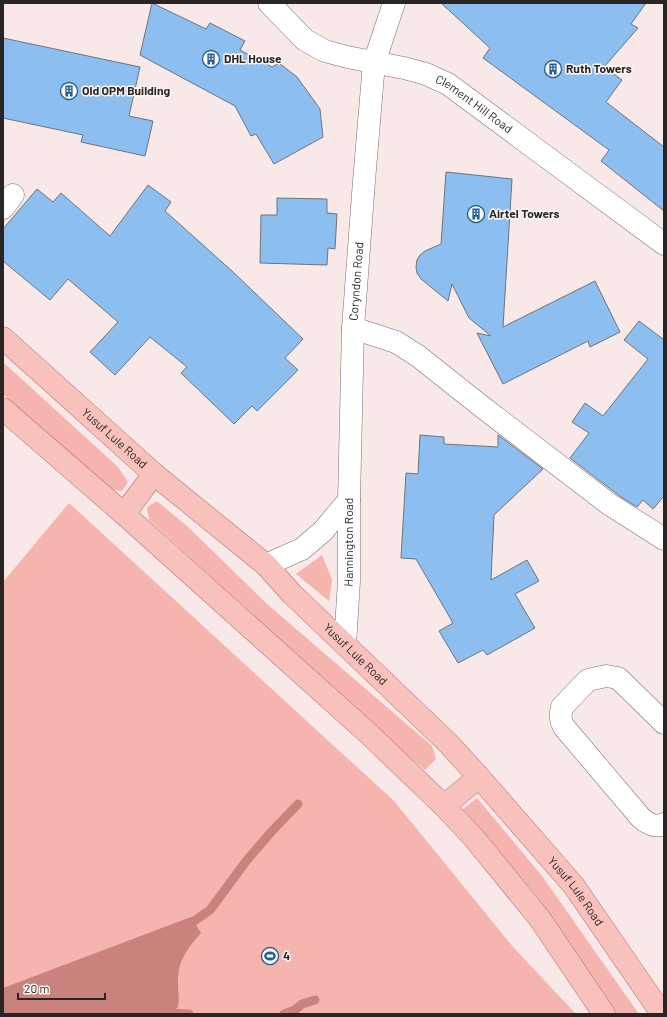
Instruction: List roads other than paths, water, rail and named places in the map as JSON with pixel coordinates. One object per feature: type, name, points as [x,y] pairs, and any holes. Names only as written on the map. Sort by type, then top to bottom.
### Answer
[{"type":"main road","name":"Yusuf Lule Road","points":[[3,338],[154,474],[266,565],[292,594],[448,743],[574,886],[662,1014]]},
{"type":"main road","points":[[3,409],[124,514],[370,735],[444,806],[474,838],[540,919],[604,1014]]},
{"type":"main road","points":[[124,514],[154,474]]},
{"type":"main road","points":[[444,806],[479,777]]},
{"type":"street","name":"Clement Hill Road","points":[[269,3],[305,40],[325,51],[374,63],[404,68],[426,74],[448,84],[664,244]]},
{"type":"street","points":[[374,63],[394,3]]},
{"type":"street","name":"Coryndon Road","points":[[349,500],[353,328],[374,63]]},
{"type":"street","points":[[353,328],[396,342],[418,356],[609,504],[664,539]]},
{"type":"street","name":"Hannington Road","points":[[266,565],[302,549],[323,531],[349,500]]},
{"type":"street","name":"Hannington Road","points":[[345,644],[349,581],[349,500]]},
{"type":"street","points":[[664,723],[618,678],[606,676],[588,680],[562,707],[560,713],[560,720],[564,727],[641,818],[648,824],[655,826],[664,824]]},
{"type":"waterway","points":[[194,921],[210,910],[247,860],[298,804]]},
{"type":"waterway","points":[[284,1014],[295,1010],[302,1004],[315,1000]]},
{"type":"waterway","points":[[170,1013],[189,1014]]},
{"type":"place","name":"DHL House","points":[[211,59]]},
{"type":"place","name":"Ruth Towers","points":[[553,69]]},
{"type":"place","name":"Old OPM Building","points":[[69,91]]},
{"type":"place","name":"Airtel Towers","points":[[476,214]]},
{"type":"place","name":"4","points":[[270,956]]}]
